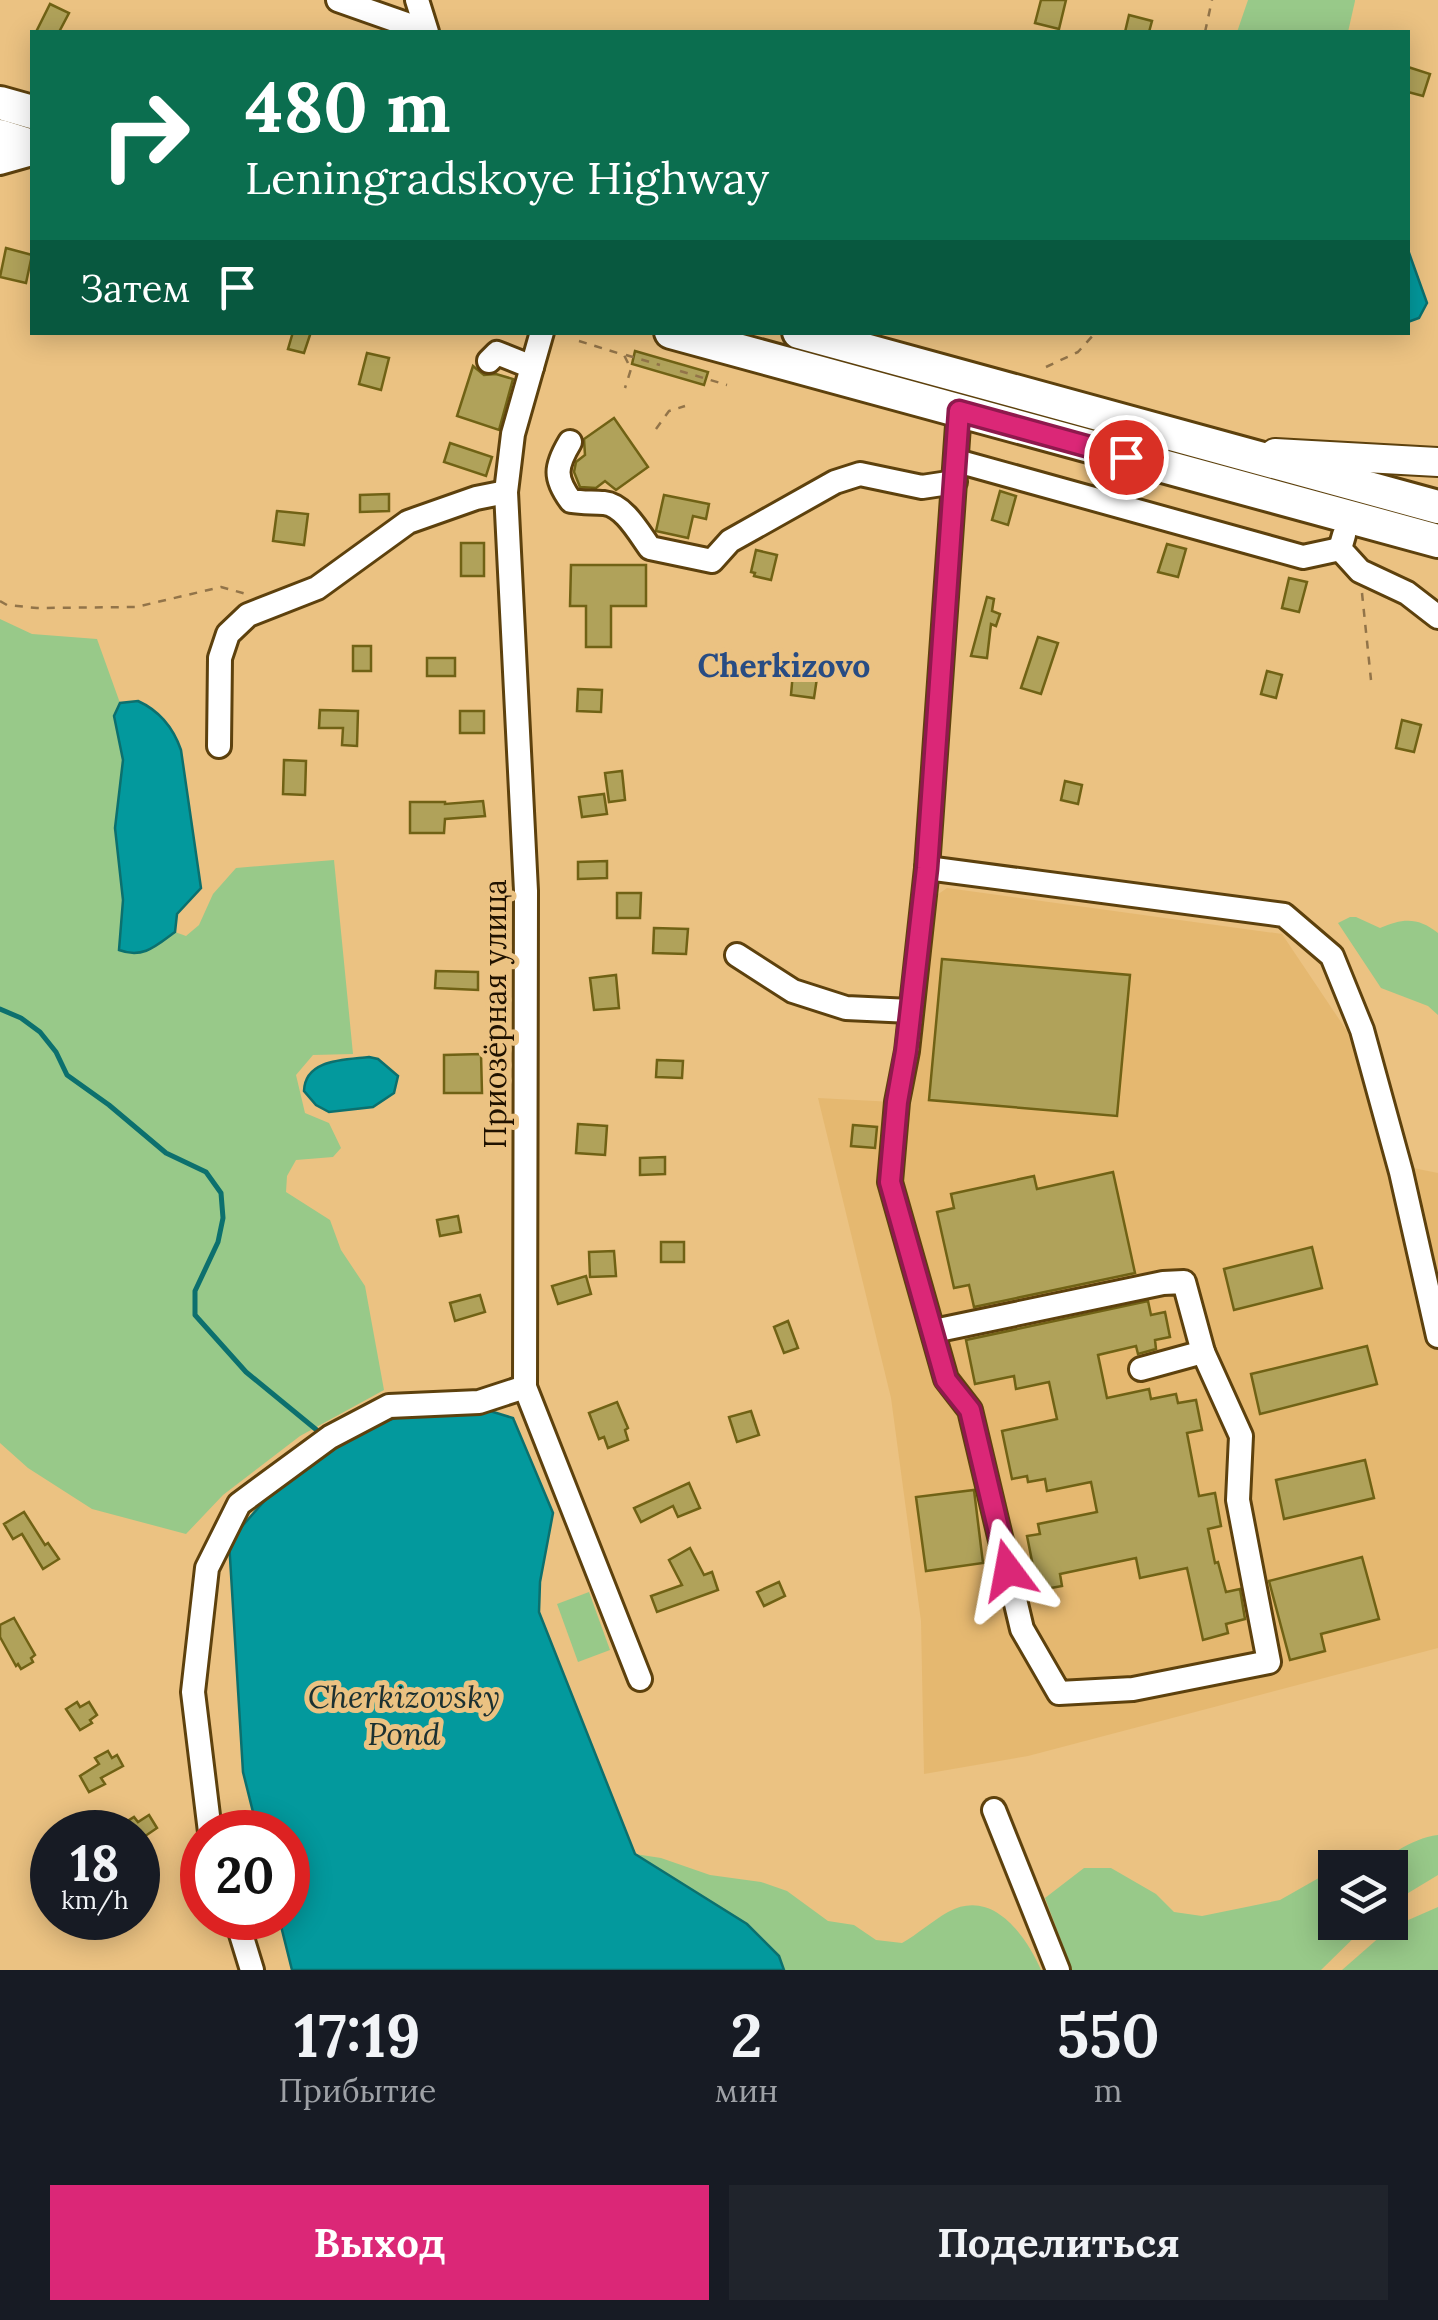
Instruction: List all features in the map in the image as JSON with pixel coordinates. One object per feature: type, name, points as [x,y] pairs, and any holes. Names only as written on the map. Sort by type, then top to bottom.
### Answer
[{"type":"highway","points":[[0,102],[30,111]]},
{"type":"highway","points":[[0,136],[30,145]]},
{"type":"highway","points":[[682,335],[959,411],[1344,533],[1438,541]]},
{"type":"highway","points":[[810,335],[1438,507]]},
{"type":"main road","points":[[1222,448],[1438,462]]},
{"type":"street","points":[[338,0],[421,30]]},
{"type":"street","points":[[417,0],[426,30]]},
{"type":"street","points":[[0,163],[30,155]]},
{"type":"street","name":"Приозёрная улица","points":[[541,335],[513,434],[506,492],[526,891],[525,1387],[640,1679]]},
{"type":"street","points":[[489,361],[497,354],[532,367]]},
{"type":"street","points":[[934,1331],[1162,1283],[1184,1282],[1203,1352],[1242,1436],[1238,1500],[1269,1662],[1133,1690],[1059,1693],[1022,1629],[970,1410],[946,1380],[890,1182],[927,868],[959,411]]},
{"type":"street","points":[[570,442],[557,464],[557,482],[571,501],[606,503],[624,513],[650,548],[712,562],[730,541],[835,482],[860,474],[922,487],[956,471],[1303,557],[1344,533],[1360,571],[1406,593],[1438,617]]},
{"type":"street","points":[[219,746],[220,658],[228,634],[248,615],[318,588],[408,522],[476,498],[506,492]]},
{"type":"street","points":[[927,868],[1284,915],[1332,956],[1362,1030],[1401,1172],[1438,1336]]},
{"type":"street","points":[[736,955],[793,992],[846,1008],[911,1012]]},
{"type":"street","points":[[1141,1369],[1203,1352]]},
{"type":"street","points":[[207,1810],[193,1692],[207,1568],[239,1504],[330,1437],[389,1406],[479,1402],[525,1387]]},
{"type":"street","points":[[994,1810],[1058,1970]]},
{"type":"street","points":[[243,1940],[252,1970]]},
{"type":"path","points":[[1206,30],[1212,0]]},
{"type":"path","points":[[1046,367],[1078,352],[1093,335]]},
{"type":"path","points":[[580,341],[660,365]]},
{"type":"path","points":[[624,355],[631,369],[625,388]]},
{"type":"path","points":[[680,371],[727,384]]},
{"type":"path","points":[[656,429],[670,411],[685,406]]},
{"type":"path","points":[[1360,571],[1370,680]]},
{"type":"path","points":[[0,602],[37,608],[136,606],[221,587],[276,604]]},
{"type":"shaded area","points":[[947,888],[1282,934],[1347,1031],[1398,1165],[1438,1173],[1438,1648],[1028,1756],[924,1774],[921,1621],[891,1398],[818,1098],[912,1103],[937,895]]},
{"type":"green space","points":[[1248,0],[1355,0],[1348,30],[1238,30]]},
{"type":"green space","points":[[0,619],[32,634],[97,639],[120,703],[114,717],[123,760],[115,828],[123,900],[119,950],[142,952],[175,932],[186,936],[199,925],[213,894],[236,868],[334,860],[353,1054],[313,1055],[296,1075],[305,1113],[329,1123],[341,1148],[333,1157],[296,1160],[287,1176],[286,1192],[330,1220],[341,1250],[365,1286],[384,1390],[300,1436],[223,1495],[186,1534],[92,1509],[28,1468],[0,1443]]},
{"type":"green space","points":[[1350,917],[1380,928],[1396,922],[1417,922],[1438,933],[1438,1015],[1428,1006],[1381,988],[1338,923]]},
{"type":"green space","points":[[589,1592],[610,1650],[578,1662],[557,1604]]},
{"type":"green space","points":[[1438,1835],[1438,1875],[1408,1893],[1408,1850],[1399,1850]]},
{"type":"green space","points":[[635,1854],[787,1891],[828,1921],[854,1925],[876,1940],[902,1943],[948,1912],[964,1906],[993,1910],[1026,1942],[1041,1970],[784,1970],[778,1956]]},
{"type":"green space","points":[[1084,1868],[1111,1868],[1156,1894],[1174,1912],[1202,1916],[1280,1900],[1318,1878],[1318,1940],[1352,1940],[1321,1970],[1072,1970],[1045,1898]]},
{"type":"green space","points":[[1438,1907],[1438,1970],[1342,1970],[1376,1940],[1408,1940],[1408,1920]]},
{"type":"water","points":[[1410,256],[1427,303],[1419,318],[1410,321]]},
{"type":"water","points":[[138,701],[165,721],[181,750],[201,888],[177,914],[175,932],[149,950],[135,953],[119,950],[123,900],[115,828],[123,760],[114,716],[120,703]]},
{"type":"water","points":[[369,1057],[378,1059],[398,1076],[394,1093],[373,1107],[329,1112],[316,1105],[304,1091],[306,1080],[318,1067]]},
{"type":"water","name":"Cherkizovsky Pond","points":[[490,1411],[513,1418],[553,1513],[540,1582],[539,1612],[635,1854],[747,1924],[779,1956],[784,1970],[292,1970],[284,1940],[310,1940],[310,1810],[252,1810],[243,1772],[229,1541],[282,1481],[375,1424],[416,1412]]},
{"type":"building","points":[[1041,0],[1066,0],[1059,29],[1035,23]]},
{"type":"building","points":[[50,4],[69,13],[60,30],[37,30]]},
{"type":"building","points":[[1129,15],[1152,21],[1150,30],[1125,30]]},
{"type":"building","points":[[1410,68],[1430,74],[1423,96],[1410,93]]},
{"type":"building","points":[[6,248],[30,254],[26,283],[0,277]]},
{"type":"building","points":[[292,335],[310,335],[304,353],[288,349]]},
{"type":"building","points":[[635,351],[708,372],[704,385],[632,364]]},
{"type":"building","points":[[367,353],[389,358],[381,390],[359,384]]},
{"type":"building","points":[[473,366],[484,375],[513,379],[499,430],[457,416]]},
{"type":"building","points":[[614,418],[648,467],[616,490],[605,481],[596,488],[580,487],[574,472],[576,462],[585,455],[584,439]]},
{"type":"building","points":[[450,443],[492,457],[486,476],[444,462]]},
{"type":"building","points":[[1000,491],[1016,496],[1008,525],[992,520]]},
{"type":"building","points":[[389,494],[389,511],[360,512],[360,495]]},
{"type":"building","points":[[664,495],[709,504],[706,519],[693,516],[688,538],[656,531]]},
{"type":"building","points":[[277,511],[308,514],[304,545],[273,541]]},
{"type":"building","points":[[461,543],[484,543],[484,576],[461,576]]},
{"type":"building","points":[[1167,544],[1186,549],[1178,577],[1158,572]]},
{"type":"building","points":[[756,550],[777,555],[771,580],[751,572]]},
{"type":"building","points":[[571,565],[646,565],[646,606],[611,606],[611,647],[586,647],[586,606],[570,606]]},
{"type":"building","points":[[1289,578],[1307,582],[1299,612],[1282,608]]},
{"type":"building","points":[[987,597],[994,599],[992,611],[1000,614],[996,626],[991,624],[987,658],[971,656]]},
{"type":"building","points":[[1038,637],[1058,643],[1041,694],[1021,688]]},
{"type":"building","points":[[353,646],[371,646],[371,671],[353,671]]},
{"type":"building","points":[[427,658],[455,658],[455,676],[427,676]]},
{"type":"building","points":[[1267,671],[1282,675],[1276,698],[1261,694]]},
{"type":"building","points":[[793,672],[817,678],[814,698],[791,695]]},
{"type":"building","points":[[578,689],[602,690],[601,712],[577,711]]},
{"type":"building","points":[[320,710],[358,711],[357,746],[342,745],[343,728],[319,728]]},
{"type":"building","points":[[460,711],[484,711],[484,733],[460,733]]},
{"type":"building","points":[[1402,720],[1421,725],[1414,752],[1396,748]]},
{"type":"building","points":[[284,760],[306,761],[305,795],[283,794]]},
{"type":"building","points":[[622,771],[625,800],[609,802],[605,773]]},
{"type":"building","points":[[1065,781],[1082,785],[1078,804],[1061,800]]},
{"type":"building","points":[[604,794],[607,814],[582,817],[579,797]]},
{"type":"building","points":[[483,801],[485,816],[445,819],[444,833],[410,833],[410,802]]},
{"type":"building","points":[[607,861],[607,878],[578,879],[578,862]]},
{"type":"building","points":[[617,893],[641,893],[640,918],[617,918]]},
{"type":"building","points":[[654,928],[688,929],[686,954],[653,953]]},
{"type":"building","points":[[942,959],[1130,975],[1117,1116],[929,1100]]},
{"type":"building","points":[[436,971],[478,972],[478,990],[435,988]]},
{"type":"building","points":[[616,975],[619,1008],[594,1010],[590,978]]},
{"type":"building","points":[[481,1054],[482,1093],[444,1093],[444,1055]]},
{"type":"building","points":[[657,1060],[683,1061],[682,1078],[656,1077]]},
{"type":"building","points":[[578,1124],[607,1126],[605,1155],[576,1153]]},
{"type":"building","points":[[853,1125],[877,1127],[875,1148],[851,1146]]},
{"type":"building","points":[[665,1157],[665,1174],[640,1175],[640,1158]]},
{"type":"building","points":[[1113,1172],[1135,1273],[974,1307],[969,1285],[954,1288],[937,1212],[954,1208],[951,1194],[1034,1176],[1037,1189]]},
{"type":"building","points":[[458,1216],[461,1232],[440,1236],[437,1220]]},
{"type":"building","points":[[661,1242],[684,1242],[684,1262],[661,1262]]},
{"type":"building","points":[[1312,1247],[1322,1288],[1234,1310],[1224,1269]]},
{"type":"building","points":[[614,1251],[616,1276],[590,1277],[589,1252]]},
{"type":"building","points":[[586,1276],[591,1294],[558,1304],[552,1286]]},
{"type":"building","points":[[480,1295],[485,1312],[455,1321],[450,1303]]},
{"type":"building","points":[[1148,1301],[1151,1315],[1165,1312],[1170,1337],[1155,1340],[1156,1349],[1138,1354],[1136,1346],[1098,1355],[1107,1398],[1149,1389],[1151,1399],[1176,1394],[1178,1403],[1196,1400],[1202,1430],[1187,1433],[1199,1496],[1215,1493],[1221,1526],[1208,1529],[1215,1563],[1218,1562],[1226,1592],[1240,1589],[1245,1619],[1226,1624],[1228,1633],[1203,1640],[1187,1568],[1140,1578],[1136,1558],[1060,1574],[1062,1586],[1029,1592],[1023,1563],[1032,1561],[1027,1536],[1040,1534],[1038,1524],[1097,1512],[1091,1482],[1047,1491],[1045,1479],[1012,1479],[1002,1431],[1057,1419],[1049,1382],[1016,1389],[1014,1376],[975,1384],[966,1340]]},
{"type":"building","points":[[788,1321],[798,1348],[784,1353],[774,1327]]},
{"type":"building","points":[[1367,1346],[1377,1384],[1260,1414],[1251,1374]]},
{"type":"building","points":[[617,1402],[628,1428],[628,1440],[608,1448],[604,1437],[599,1439],[589,1413]]},
{"type":"building","points":[[751,1411],[759,1435],[737,1442],[729,1417]]},
{"type":"building","points":[[1365,1460],[1374,1498],[1284,1519],[1276,1480]]},
{"type":"building","points":[[689,1483],[700,1508],[678,1517],[673,1506],[641,1522],[634,1508]]},
{"type":"building","points":[[974,1490],[983,1563],[926,1571],[916,1497]]},
{"type":"building","points":[[24,1512],[59,1559],[43,1569],[22,1534],[13,1539],[4,1524]]},
{"type":"building","points":[[690,1548],[704,1575],[712,1572],[718,1590],[657,1612],[651,1596],[682,1585],[669,1560]]},
{"type":"building","points":[[1362,1557],[1379,1619],[1321,1634],[1325,1651],[1290,1660],[1269,1581]]},
{"type":"building","points":[[779,1582],[785,1596],[764,1606],[757,1592]]},
{"type":"building","points":[[14,1618],[35,1655],[31,1658],[33,1662],[21,1669],[0,1637],[0,1625]]},
{"type":"building","points":[[77,1702],[80,1707],[89,1702],[97,1715],[80,1730],[66,1709]]},
{"type":"building","points":[[108,1751],[112,1758],[117,1755],[123,1766],[101,1778],[105,1784],[89,1792],[80,1776],[99,1764],[95,1758]]},
{"type":"waterway","points":[[0,1009],[40,1032],[67,1075],[166,1153],[206,1172],[221,1193],[223,1218],[218,1242],[195,1291],[195,1315],[246,1372],[324,1436]]},
{"type":"district","name":"Cherkizovo","points":[[784,665]]},
{"type":"route","points":[[1008,1570],[970,1410],[946,1380],[890,1182],[927,868],[959,411],[1126,457]]}]
